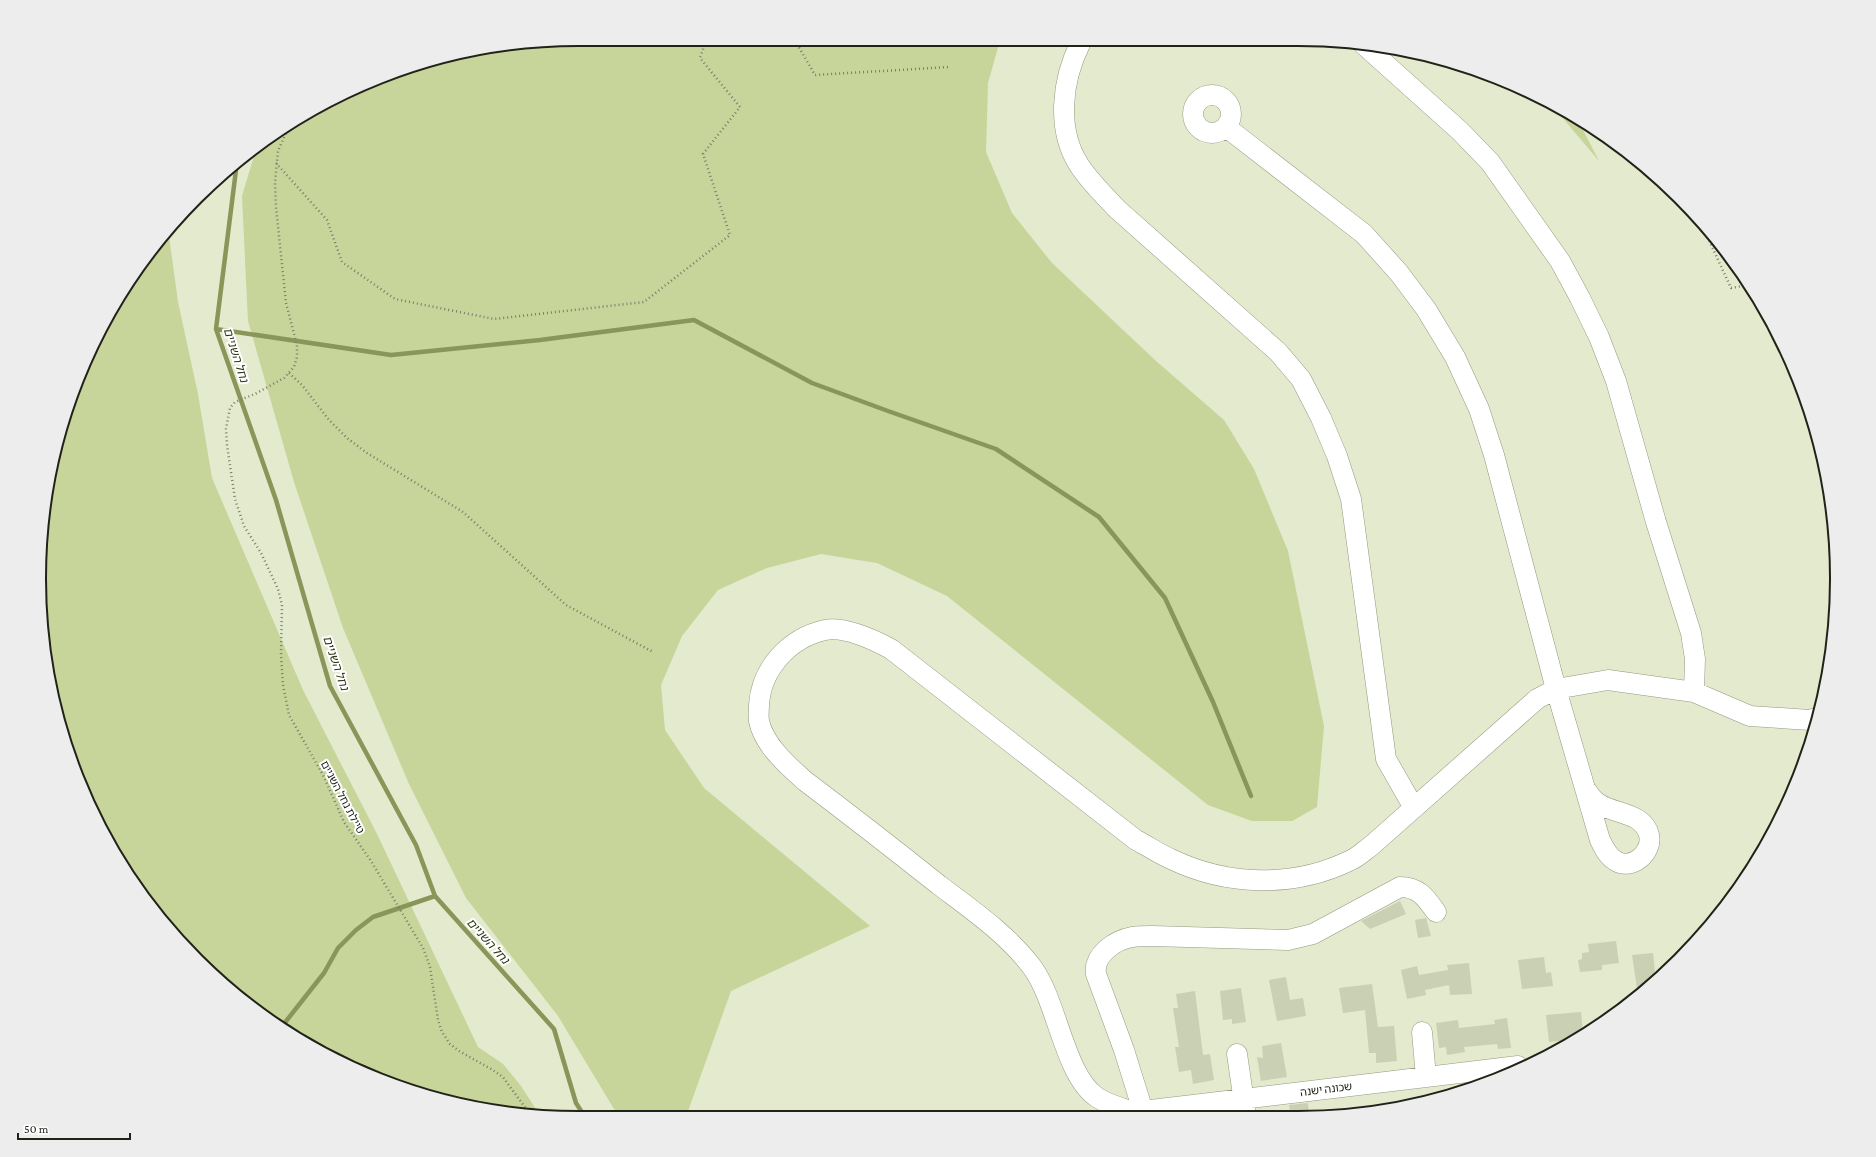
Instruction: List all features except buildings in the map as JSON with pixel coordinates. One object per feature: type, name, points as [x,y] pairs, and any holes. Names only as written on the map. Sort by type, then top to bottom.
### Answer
[{"type":"street","points":[[1079,46],[1073,57],[1063,96],[1066,134],[1078,164],[1095,187],[1118,209],[1278,352],[1301,379],[1321,418],[1337,456],[1350,499],[1386,759],[1414,808]]},
{"type":"street","points":[[1372,52],[1460,131],[1490,162],[1560,261],[1580,298],[1599,338],[1616,381],[1656,522],[1691,633],[1695,658],[1694,692]]},
{"type":"street","points":[[1226,127],[1364,234],[1408,285],[1426,309],[1455,357],[1479,409],[1494,455],[1556,689],[1587,790]]},
{"type":"street","points":[[1129,1111],[1109,1105],[1096,1097],[1083,1084],[1074,1068],[1048,996],[1033,968],[1020,952],[990,924],[805,781],[788,765],[768,741],[759,720],[760,694],[769,671],[784,651],[801,639],[826,630],[848,632],[869,637],[891,649],[1136,840],[1172,860],[1210,874],[1245,880],[1283,880],[1316,875],[1350,861],[1372,846],[1537,699],[1556,689],[1608,680],[1694,692],[1750,716],[1811,720]]},
{"type":"street","points":[[1136,1111],[1124,1050],[1094,966],[1097,960],[1109,947],[1132,937],[1152,936],[1288,940],[1300,938],[1313,934],[1400,887],[1411,887],[1424,896],[1436,912]]},
{"type":"street","points":[[1422,1032],[1426,1077]]},
{"type":"street","points":[[1237,1054],[1245,1108]]},
{"type":"street","name":"שכונה ישנה","points":[[1180,1111],[1245,1108],[1426,1077],[1507,1067]]},
{"type":"path","points":[[276,163],[327,220],[342,262],[395,299],[494,319],[644,302],[730,235],[703,154],[740,107],[700,58],[704,46]]},
{"type":"path","points":[[798,46],[815,75],[949,67]]},
{"type":"path","points":[[285,135],[278,151],[276,163],[276,207],[286,303],[296,345],[297,357],[294,367],[289,373],[302,385],[338,429],[367,453],[464,512],[566,605],[653,652]]},
{"type":"path","points":[[1706,237],[1731,288],[1742,286]]},
{"type":"path","name":"טיילת נחל השניים","points":[[289,373],[278,383],[237,401],[232,405],[228,418],[227,445],[235,499],[239,513],[244,526],[272,573],[281,600],[282,621],[280,655],[283,685],[289,715],[323,775],[344,822],[371,861],[424,948],[430,966],[438,1020],[442,1032],[450,1044],[459,1051],[503,1077],[526,1108]]},
{"type":"green space","points":[[578,46],[998,46],[988,83],[986,152],[1012,213],[1052,263],[1156,361],[1224,420],[1254,469],[1288,551],[1324,726],[1317,807],[1292,821],[1252,821],[1208,805],[947,596],[877,563],[821,554],[767,568],[718,590],[682,636],[661,685],[665,730],[704,788],[870,926],[731,991],[688,1111],[615,1111],[558,1016],[466,898],[409,784],[343,628],[294,482],[248,321],[242,196],[254,156],[312,117],[343,101],[407,74],[475,56],[544,47]]},
{"type":"green space","points":[[1560,115],[1583,129],[1599,161]]},
{"type":"green space","points":[[169,238],[178,302],[198,394],[212,478],[303,690],[377,834],[478,1047],[503,1064],[521,1086],[536,1109],[475,1101],[407,1083],[343,1056],[312,1040],[254,1001],[227,979],[202,955],[178,930],[156,903],[117,845],[87,782],[74,750],[64,716],[56,682],[47,613],[47,544],[56,475],[74,407],[101,343],[117,312],[156,254]]},
{"type":"waterway","name":"נחל השניים","points":[[236,171],[216,329],[276,500],[330,686],[416,845],[435,896],[554,1029],[576,1103],[581,1111]]},
{"type":"waterway","points":[[216,329],[391,355],[540,340],[694,320],[812,383],[996,449],[1099,517],[1165,598],[1213,702],[1251,796]]},
{"type":"waterway","points":[[285,1022],[324,973],[338,948],[356,930],[373,917],[435,896]]}]
